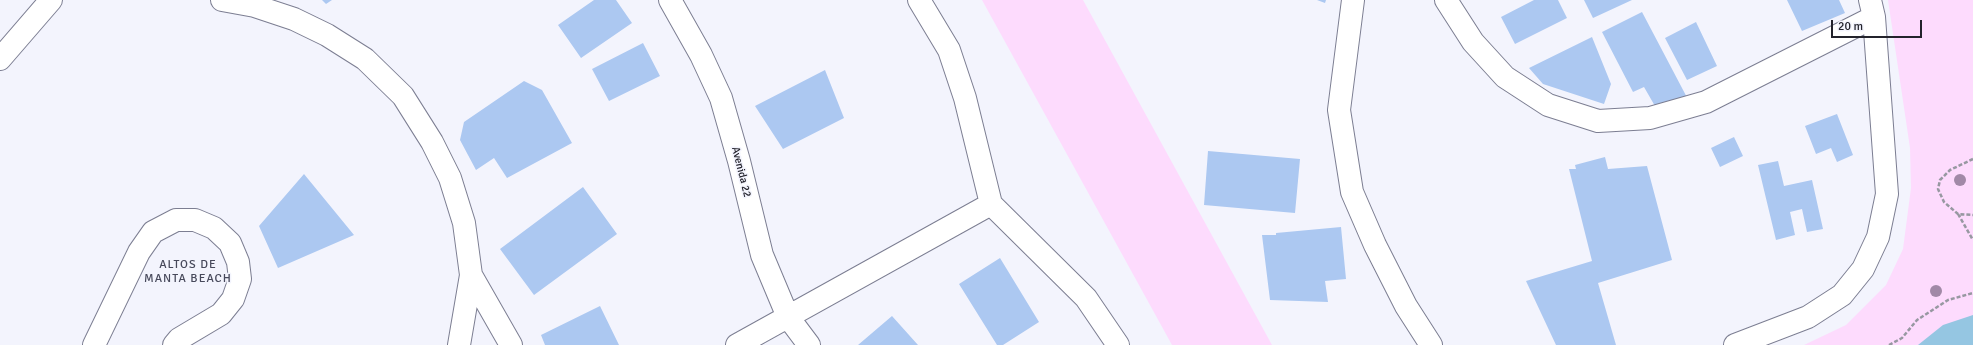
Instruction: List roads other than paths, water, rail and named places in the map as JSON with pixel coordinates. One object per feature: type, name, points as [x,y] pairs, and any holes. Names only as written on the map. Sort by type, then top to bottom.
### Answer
[{"type":"street","points":[[0,59],[51,0]]},
{"type":"street","points":[[222,0],[255,6],[294,19],[327,35],[366,59],[403,96],[432,142],[450,178],[464,223],[471,275],[459,345]]},
{"type":"street","name":"Avenida 22","points":[[670,0],[701,55],[721,98],[739,161],[762,255],[788,317],[809,345]]},
{"type":"street","points":[[919,0],[949,50],[965,98],[991,204],[1086,298],[1118,345]]},
{"type":"street","points":[[1353,0],[1339,110],[1352,192],[1375,245],[1406,306],[1431,345]]},
{"type":"street","points":[[1446,0],[1473,42],[1505,77],[1548,105],[1598,121],[1650,118],[1706,102],[1872,8],[1887,194],[1878,237],[1863,269],[1842,295],[1808,317],[1735,345]]},
{"type":"street","points":[[736,345],[991,204]]},
{"type":"street","points":[[94,345],[139,252],[153,232],[176,220],[195,220],[214,228],[230,243],[238,262],[240,279],[233,299],[222,314],[179,339],[174,345]]},
{"type":"street","points":[[471,275],[511,345]]},
{"type":"water","points":[[1973,315],[1973,345],[1918,345],[1943,325]]},
{"type":"district","name":"ALTOS DE MANTA BEACH","points":[[188,272]]}]
